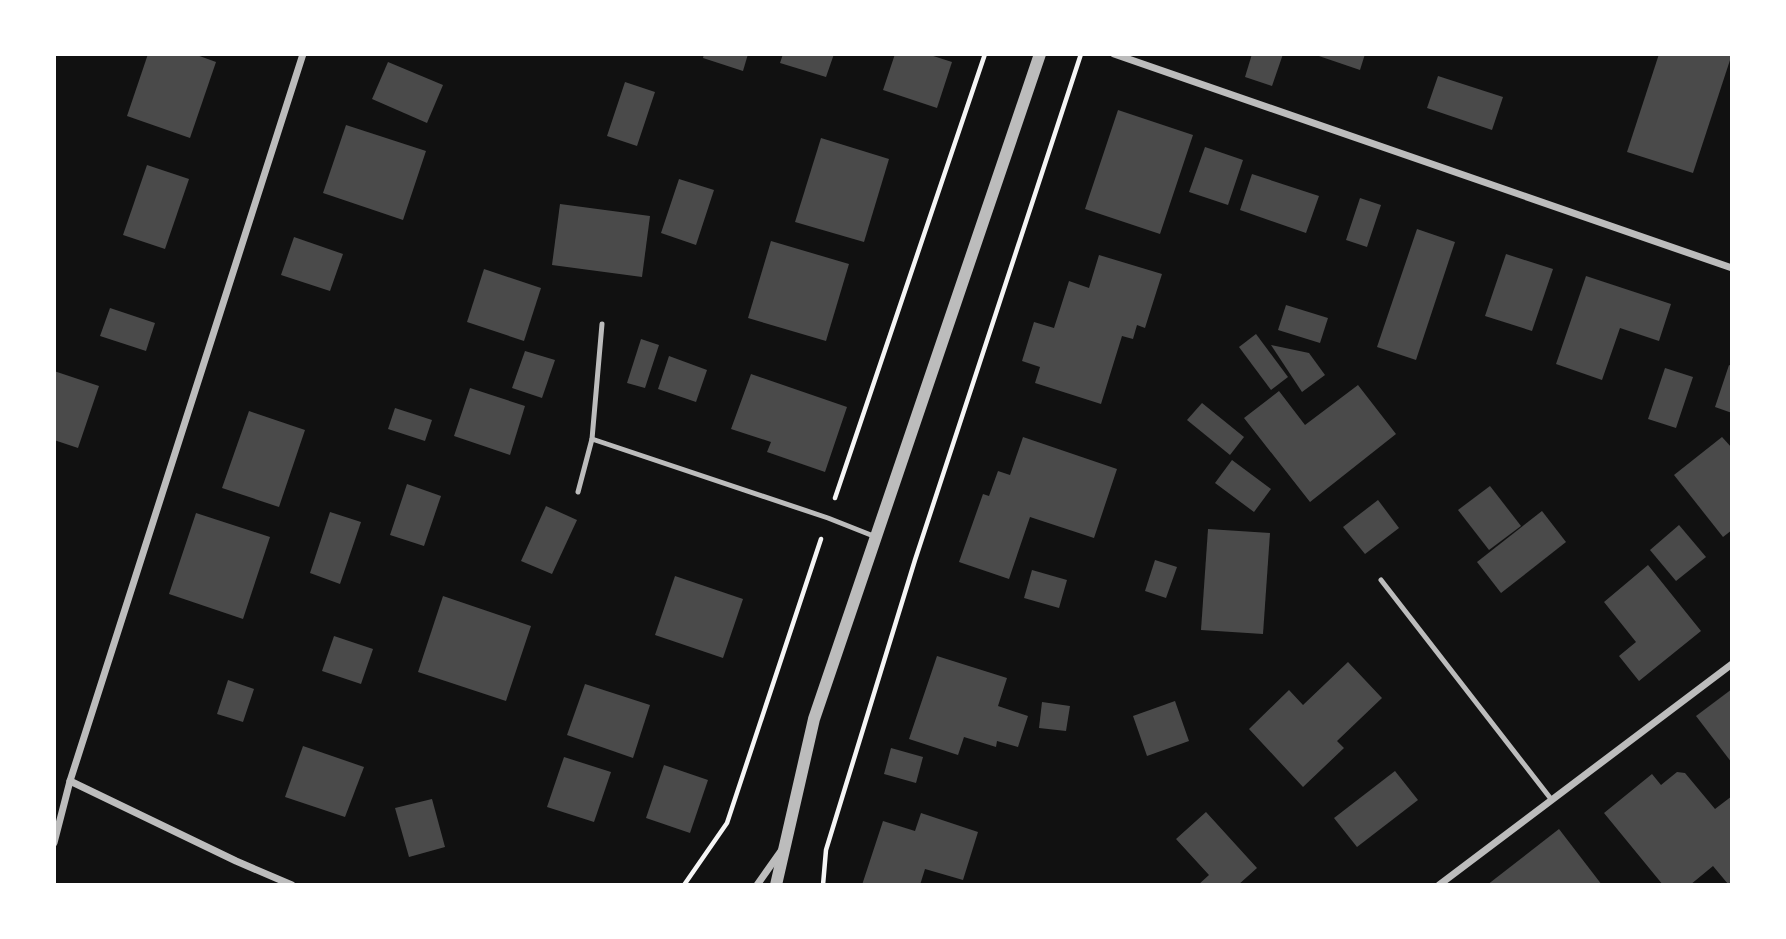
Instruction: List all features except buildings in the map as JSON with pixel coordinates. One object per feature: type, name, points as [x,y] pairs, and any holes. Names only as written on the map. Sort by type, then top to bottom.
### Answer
[{"type":"street","points":[[54,843],[70,781],[303,54]]},
{"type":"street","points":[[776,885],[814,719],[1040,54]]},
{"type":"street","points":[[1114,54],[1732,268]]},
{"type":"street","points":[[1439,885],[1732,664]]},
{"type":"street","points":[[70,781],[292,885]]},
{"type":"street","points":[[757,885],[783,848]]},
{"type":"lane","points":[[578,492],[592,439],[602,324]]},
{"type":"lane","points":[[592,439],[828,518],[876,537]]},
{"type":"lane","points":[[1381,580],[1551,799]]},
{"type":"path","points":[[684,885],[727,823],[985,54]]},
{"type":"path","points":[[823,885],[826,850],[915,560],[1082,54]]}]
